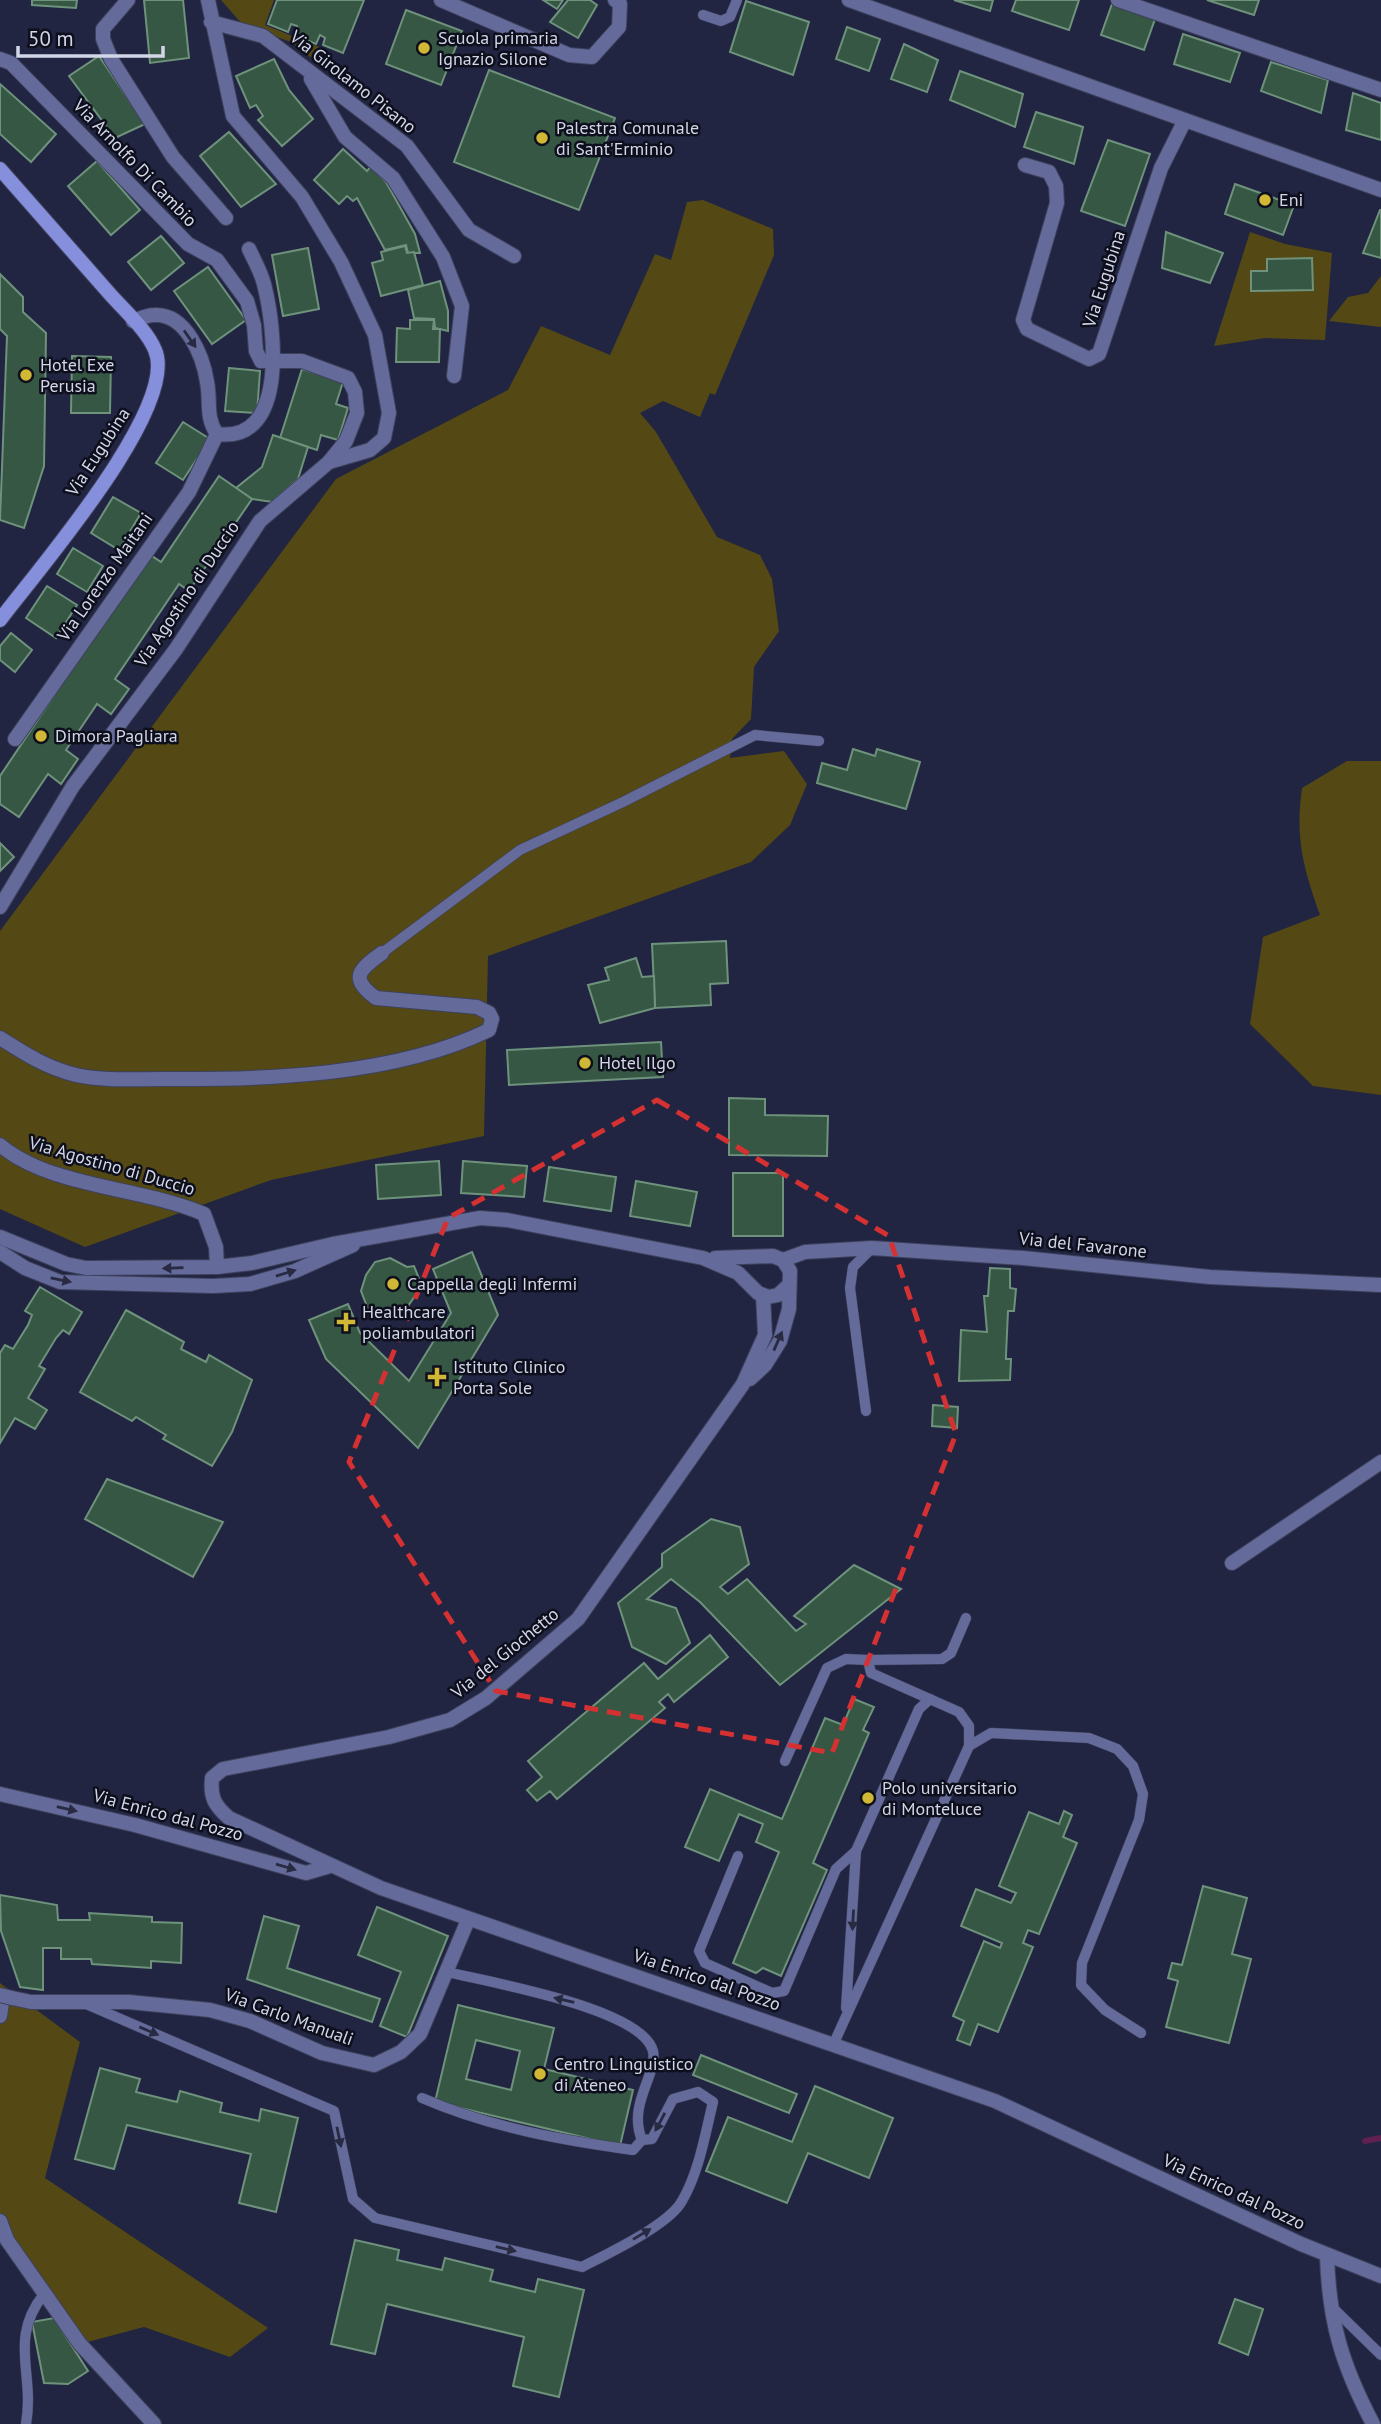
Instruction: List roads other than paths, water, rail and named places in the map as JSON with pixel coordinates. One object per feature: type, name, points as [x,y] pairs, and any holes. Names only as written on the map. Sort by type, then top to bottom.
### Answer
[{"type":"main road","name":"Via Eugubina","points":[[0,169],[133,321],[155,350],[159,369],[153,396],[138,430],[87,506],[0,620]]},
{"type":"street","points":[[128,0],[103,29],[103,39],[111,59],[173,157],[226,218]]},
{"type":"street","points":[[208,0],[233,116],[302,197],[341,262],[375,335],[388,413],[384,438],[370,450],[330,463]]},
{"type":"street","points":[[440,0],[569,55],[592,57],[619,27],[620,4],[615,0]]},
{"type":"street","points":[[849,0],[1184,122],[1381,190]]},
{"type":"street","points":[[1118,0],[1381,90]]},
{"type":"street","name":"Via Girolamo Pisano","points":[[211,22],[263,36],[407,146],[469,230],[513,256]]},
{"type":"street","name":"Via Arnolfo Di Cambio","points":[[0,59],[11,63],[188,244],[217,260],[247,301],[254,325],[256,351],[261,360],[274,362]]},
{"type":"street","points":[[307,71],[345,137],[393,178],[443,257],[462,306],[454,376]]},
{"type":"street","name":"Via Eugubina","points":[[1025,165],[1049,172],[1056,186],[1057,203],[1023,320],[1027,329],[1089,359],[1100,354],[1161,168],[1184,122]]},
{"type":"street","points":[[133,321],[154,314],[170,318],[191,336],[203,362],[208,385],[210,423],[218,434],[231,436],[257,424],[264,414],[274,362],[264,283],[249,249]]},
{"type":"street","name":"Via Agostino di Duccio","points":[[0,907],[73,786],[176,649],[260,521],[330,463],[352,430],[357,413],[355,392],[348,378],[302,361],[274,362]]},
{"type":"street","name":"Via Lorenzo Maitani","points":[[15,739],[189,492],[218,434]]},
{"type":"street","points":[[0,1038],[38,1063],[78,1075],[232,1080],[356,1068],[453,1048],[489,1030],[492,1019],[489,1013],[477,1007],[376,998],[363,989],[358,978],[361,968],[382,953]]},
{"type":"street","name":"Via Agostino di Duccio","points":[[0,1145],[16,1158],[110,1189],[178,1203],[204,1214],[216,1247],[217,1267]]},
{"type":"street","points":[[0,1237],[66,1264],[86,1268],[217,1267],[252,1263],[334,1244],[480,1218],[507,1220],[703,1258],[724,1265],[750,1282],[763,1296],[778,1295],[788,1286]]},
{"type":"street","points":[[0,1252],[25,1268],[60,1282],[127,1286],[234,1286],[295,1271],[361,1241]]},
{"type":"street","name":"Via del Favarone","points":[[783,1260],[805,1252],[872,1248],[1023,1258],[1210,1278],[1381,1285]]},
{"type":"street","points":[[703,1258],[761,1258],[769,1255],[783,1260]]},
{"type":"street","points":[[750,1282],[752,1266],[761,1258]]},
{"type":"street","name":"Via del Giochetto","points":[[743,1384],[765,1364],[780,1341],[789,1309],[790,1271],[783,1260]]},
{"type":"street","name":"Via del Giochetto","points":[[330,1866],[229,1818],[216,1807],[210,1793],[212,1778],[223,1769],[247,1763],[389,1737],[450,1720],[486,1698],[578,1619],[743,1384],[765,1335],[763,1296]]},
{"type":"street","points":[[1232,1563],[1381,1462]]},
{"type":"street","name":"Via Enrico dal Pozzo","points":[[0,1794],[135,1825],[306,1873],[330,1866],[468,1920],[834,2043],[995,2101],[1327,2256],[1381,2276]]},
{"type":"street","name":"Via Carlo Manuali","points":[[3,2003],[129,2002],[210,2010],[250,2021],[322,2053],[374,2065],[401,2052],[420,2034],[468,1920]]},
{"type":"street","points":[[0,2221],[7,2240],[80,2344],[154,2424]]},
{"type":"street","points":[[1327,2256],[1328,2303],[1339,2350],[1373,2424]]},
{"type":"lane","points":[[703,15],[721,21],[730,17],[737,0]]},
{"type":"lane","points":[[382,953],[520,850],[755,735],[818,741]]},
{"type":"lane","points":[[866,1411],[850,1288],[853,1267],[872,1248]]},
{"type":"lane","points":[[785,1760],[827,1668],[846,1659],[942,1659],[951,1653],[967,1618]]},
{"type":"lane","points":[[834,2043],[969,1746],[969,1726],[959,1712],[871,1673],[868,1660]]},
{"type":"lane","points":[[846,2017],[856,1852],[919,1709],[930,1699]]},
{"type":"lane","points":[[969,1746],[991,1733],[1089,1738],[1117,1749],[1133,1766],[1143,1794],[1139,1820],[1082,1963],[1081,1985],[1105,2010],[1141,2033]]},
{"type":"lane","points":[[738,1856],[699,1951],[705,1963],[772,1993],[784,1991],[836,1869],[856,1852]]},
{"type":"lane","points":[[447,1972],[584,2004],[646,2036],[654,2054],[636,2126],[642,2140]]},
{"type":"lane","points":[[86,2004],[334,2111],[353,2199],[375,2218],[582,2267],[649,2230],[681,2204],[696,2166],[713,2102],[698,2092],[673,2099],[652,2139],[642,2140],[633,2150],[529,2133],[454,2112],[422,2098]]},
{"type":"lane","points":[[26,2424],[30,2402],[23,2343],[29,2313],[44,2294]]},
{"type":"lane","points":[[1328,2303],[1381,2355]]},
{"type":"waterway","points":[[1365,2141],[1381,2138]]},
{"type":"place","name":"Scuola primaria Ignazio Silone","points":[[424,48]]},
{"type":"place","name":"Palestra Comunale di Sant'Erminio","points":[[542,138]]},
{"type":"place","name":"Eni","points":[[1265,200]]},
{"type":"place","name":"Hotel Exe Perusia","points":[[26,375]]},
{"type":"place","name":"Dimora Pagliara","points":[[41,736]]},
{"type":"place","name":"Hotel Ilgo","points":[[585,1063]]},
{"type":"place","name":"Cappella degli Infermi","points":[[393,1284]]},
{"type":"place","name":"Healthcare poliambulatori","points":[[346,1322]]},
{"type":"place","name":"Istituto Clinico Porta Sole","points":[[437,1377]]},
{"type":"place","name":"Polo universitario di Monteluce","points":[[868,1798]]},
{"type":"place","name":"Centro Linguistico di Ateneo","points":[[540,2074]]}]
